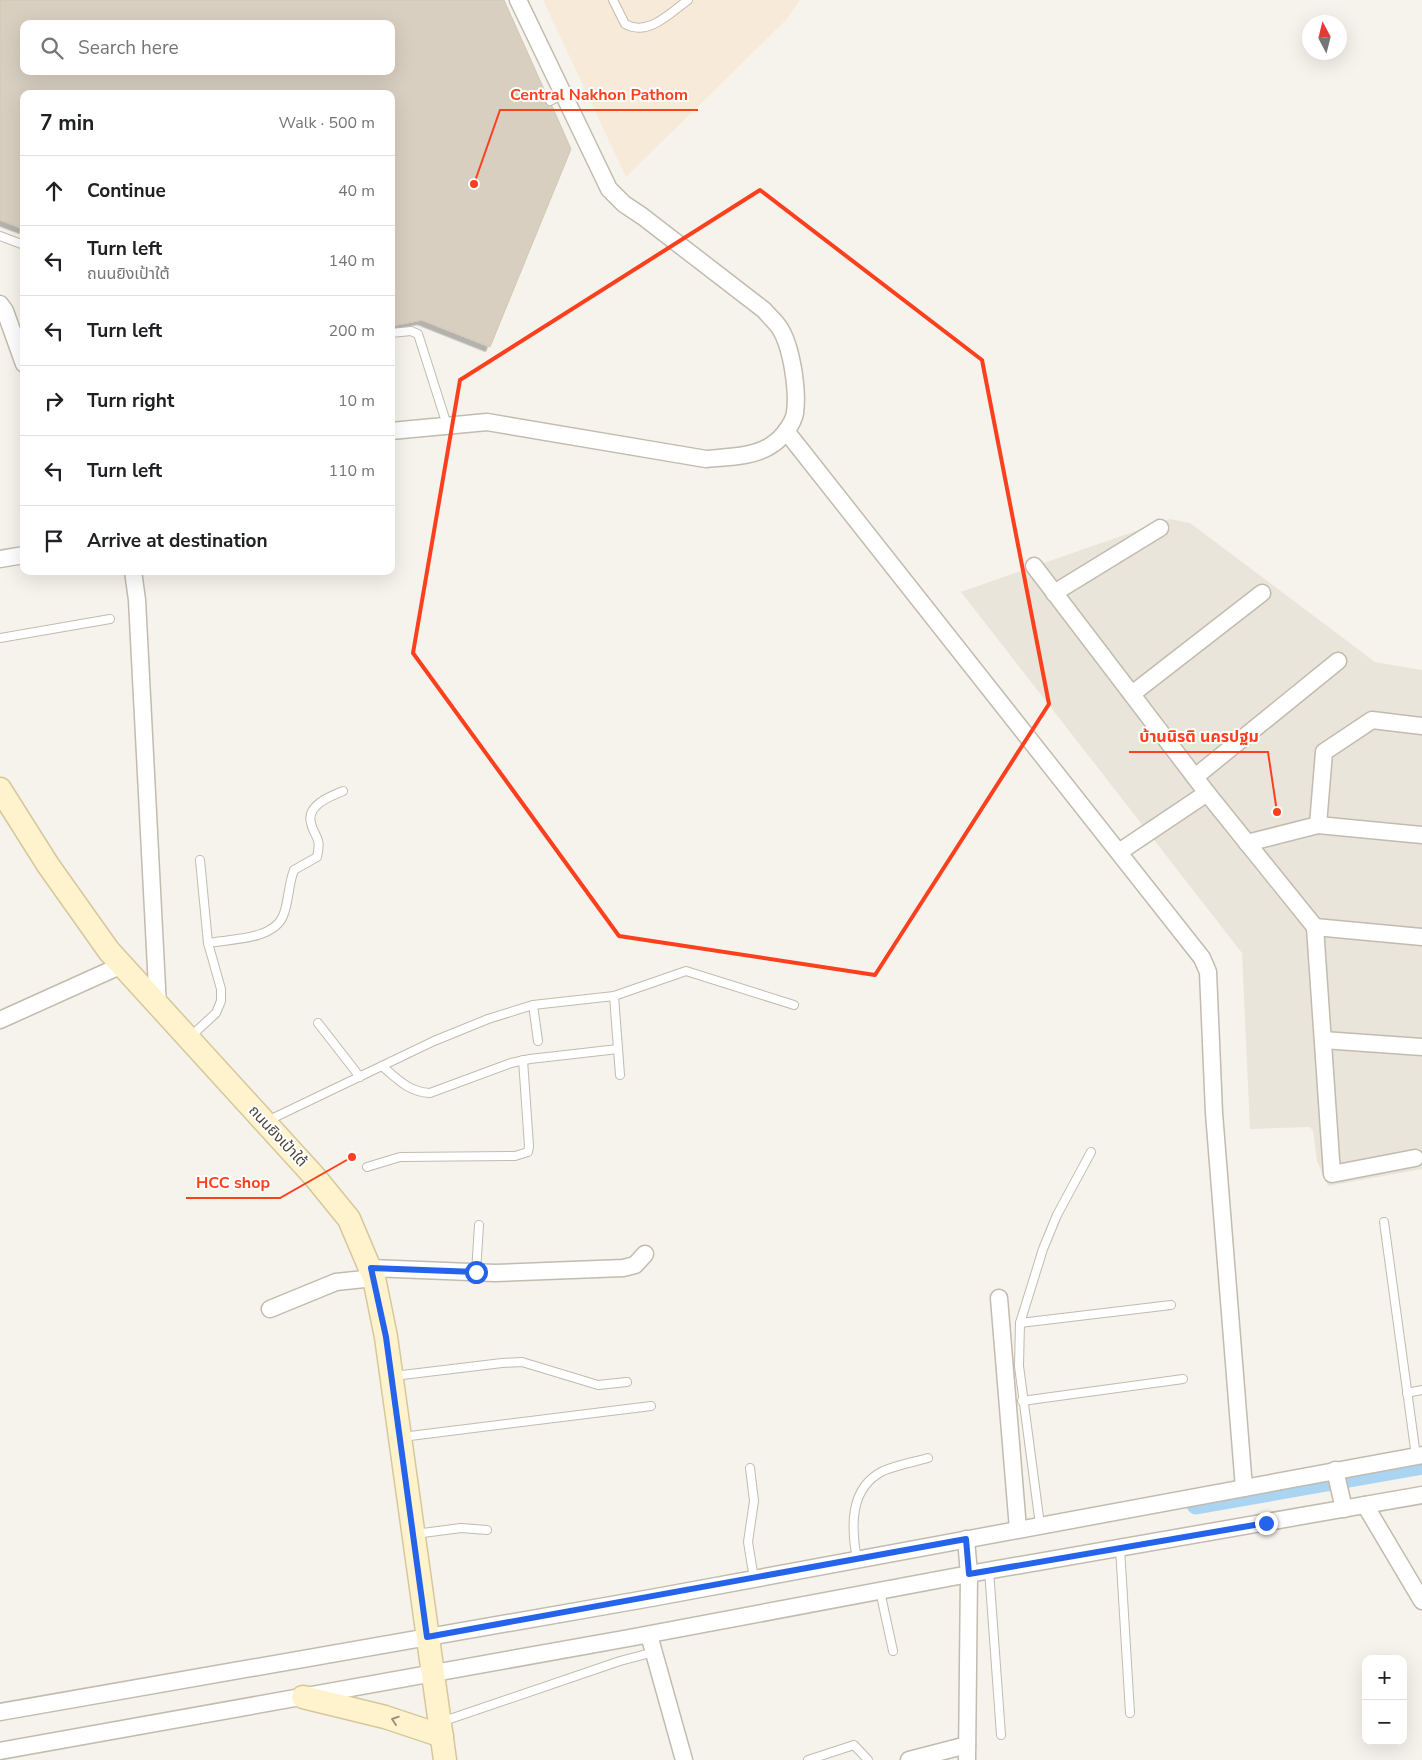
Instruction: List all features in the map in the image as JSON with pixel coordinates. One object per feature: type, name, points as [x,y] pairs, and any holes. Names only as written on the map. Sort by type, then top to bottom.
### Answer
[{"type":"main road","name":"ถนนยิงเป้าใต้","points":[[0,789],[48,865],[109,951],[314,1176],[349,1220],[373,1273],[392,1377],[445,1760]]},
{"type":"main road","points":[[302,1697],[441,1730]]},
{"type":"street","points":[[395,431],[486,422],[706,459],[733,457],[762,450],[773,444],[786,431],[794,414],[795,394],[790,352],[780,328],[764,310],[624,204],[609,189],[555,98],[507,0]]},
{"type":"street","points":[[518,0],[555,98]]},
{"type":"street","points":[[0,304],[5,311],[20,353]]},
{"type":"street","points":[[786,431],[1202,958],[1208,972],[1214,1113],[1244,1488]]},
{"type":"street","points":[[1054,593],[1160,528]]},
{"type":"street","points":[[0,559],[20,555]]},
{"type":"street","points":[[1034,566],[1207,793],[1315,927],[1332,1174],[1415,1158]]},
{"type":"street","points":[[134,575],[137,600],[158,1007]]},
{"type":"street","points":[[1132,694],[1262,593]]},
{"type":"street","points":[[1195,777],[1338,661]]},
{"type":"street","points":[[1318,825],[1324,752],[1372,720],[1422,726]]},
{"type":"street","points":[[1119,852],[1207,793]]},
{"type":"street","points":[[1247,843],[1318,825],[1422,835]]},
{"type":"street","points":[[1315,927],[1422,937]]},
{"type":"street","points":[[2,1017],[122,965]]},
{"type":"street","points":[[1323,1040],[1422,1047]]},
{"type":"street","points":[[270,1310],[336,1282],[373,1273],[623,1268],[635,1265],[645,1254]]},
{"type":"street","points":[[998,1298],[1018,1529]]},
{"type":"street","points":[[0,1712],[966,1542],[1018,1529],[1244,1488],[1336,1474],[1419,1456]]},
{"type":"street","points":[[1336,1474],[1343,1504]]},
{"type":"street","points":[[0,1751],[649,1635],[880,1591],[969,1570],[989,1570],[1120,1548],[1343,1504],[1365,1505],[1422,1495]]},
{"type":"street","points":[[1365,1505],[1422,1601]]},
{"type":"street","points":[[909,1760],[967,1752],[969,1570],[966,1542]]},
{"type":"street","points":[[649,1635],[684,1760]]},
{"type":"lane","points":[[613,0],[625,24],[639,28],[650,27],[688,0]]},
{"type":"lane","points":[[0,236],[20,244]]},
{"type":"lane","points":[[395,333],[411,331],[418,334],[447,425]]},
{"type":"lane","points":[[0,638],[110,619]]},
{"type":"lane","points":[[208,943],[263,934],[278,925],[283,916],[294,870],[317,857],[318,834],[311,825],[310,818],[314,810],[324,799],[343,791]]},
{"type":"lane","points":[[189,1039],[216,1013],[221,1001],[221,989],[208,943],[200,860]]},
{"type":"lane","points":[[265,1122],[382,1066],[488,1019],[533,1005],[614,996],[686,971],[794,1005]]},
{"type":"lane","points":[[614,996],[620,1075]]},
{"type":"lane","points":[[533,1005],[538,1041]]},
{"type":"lane","points":[[318,1023],[360,1077]]},
{"type":"lane","points":[[382,1066],[401,1083],[416,1092],[430,1093],[523,1060],[618,1049]]},
{"type":"lane","points":[[367,1167],[400,1157],[515,1156],[528,1152],[523,1060]]},
{"type":"lane","points":[[1040,1526],[1018,1366],[1020,1322],[1057,1215],[1091,1152]]},
{"type":"lane","points":[[1384,1222],[1407,1393],[1419,1456]]},
{"type":"lane","points":[[476,1272],[479,1225]]},
{"type":"lane","points":[[1020,1322],[1171,1305]]},
{"type":"lane","points":[[392,1377],[522,1362],[598,1385],[626,1382]]},
{"type":"lane","points":[[1022,1401],[1183,1379]]},
{"type":"lane","points":[[1407,1393],[1422,1390]]},
{"type":"lane","points":[[400,1438],[650,1406]]},
{"type":"lane","points":[[857,1560],[853,1519],[858,1499],[864,1486],[871,1478],[885,1470],[928,1458]]},
{"type":"lane","points":[[750,1468],[754,1501],[748,1542],[754,1578]]},
{"type":"lane","points":[[413,1534],[454,1528],[486,1530]]},
{"type":"lane","points":[[1120,1548],[1130,1713]]},
{"type":"lane","points":[[989,1570],[1001,1735]]},
{"type":"lane","points":[[880,1591],[893,1651]]},
{"type":"lane","points":[[441,1730],[620,1661],[654,1652]]},
{"type":"lane","points":[[808,1760],[854,1745],[868,1760]]},
{"type":"highlighted area","points":[[760,190],[982,360],[1049,704],[875,975],[619,936],[413,653],[460,380]]},
{"type":"shaded area","points":[[543,0],[800,0],[786,20],[626,177]]},
{"type":"shaded area","points":[[1170,519],[1190,523],[1375,662],[1422,670],[1422,1169],[1328,1186],[1317,1161],[1313,1130],[1309,1127],[1250,1129],[1242,953],[961,592]]},
{"type":"building","points":[[0,0],[504,0],[547,96],[545,103],[552,106],[571,149],[490,347],[422,320],[395,325],[395,90],[20,90],[20,228],[0,220]]},
{"type":"waterway","points":[[1196,1505],[1422,1465]]},
{"type":"place","name":"Central Nakhon Pathom","points":[[474,184]]},
{"type":"place","name":"บ้านนิรติ นครปฐม","points":[[1277,812]]},
{"type":"place","name":"HCC shop","points":[[352,1157]]},
{"type":"route","points":[[476,1272],[371,1268],[380,1301],[386,1337],[427,1637],[651,1598],[966,1539],[969,1574],[1266,1523]]}]
